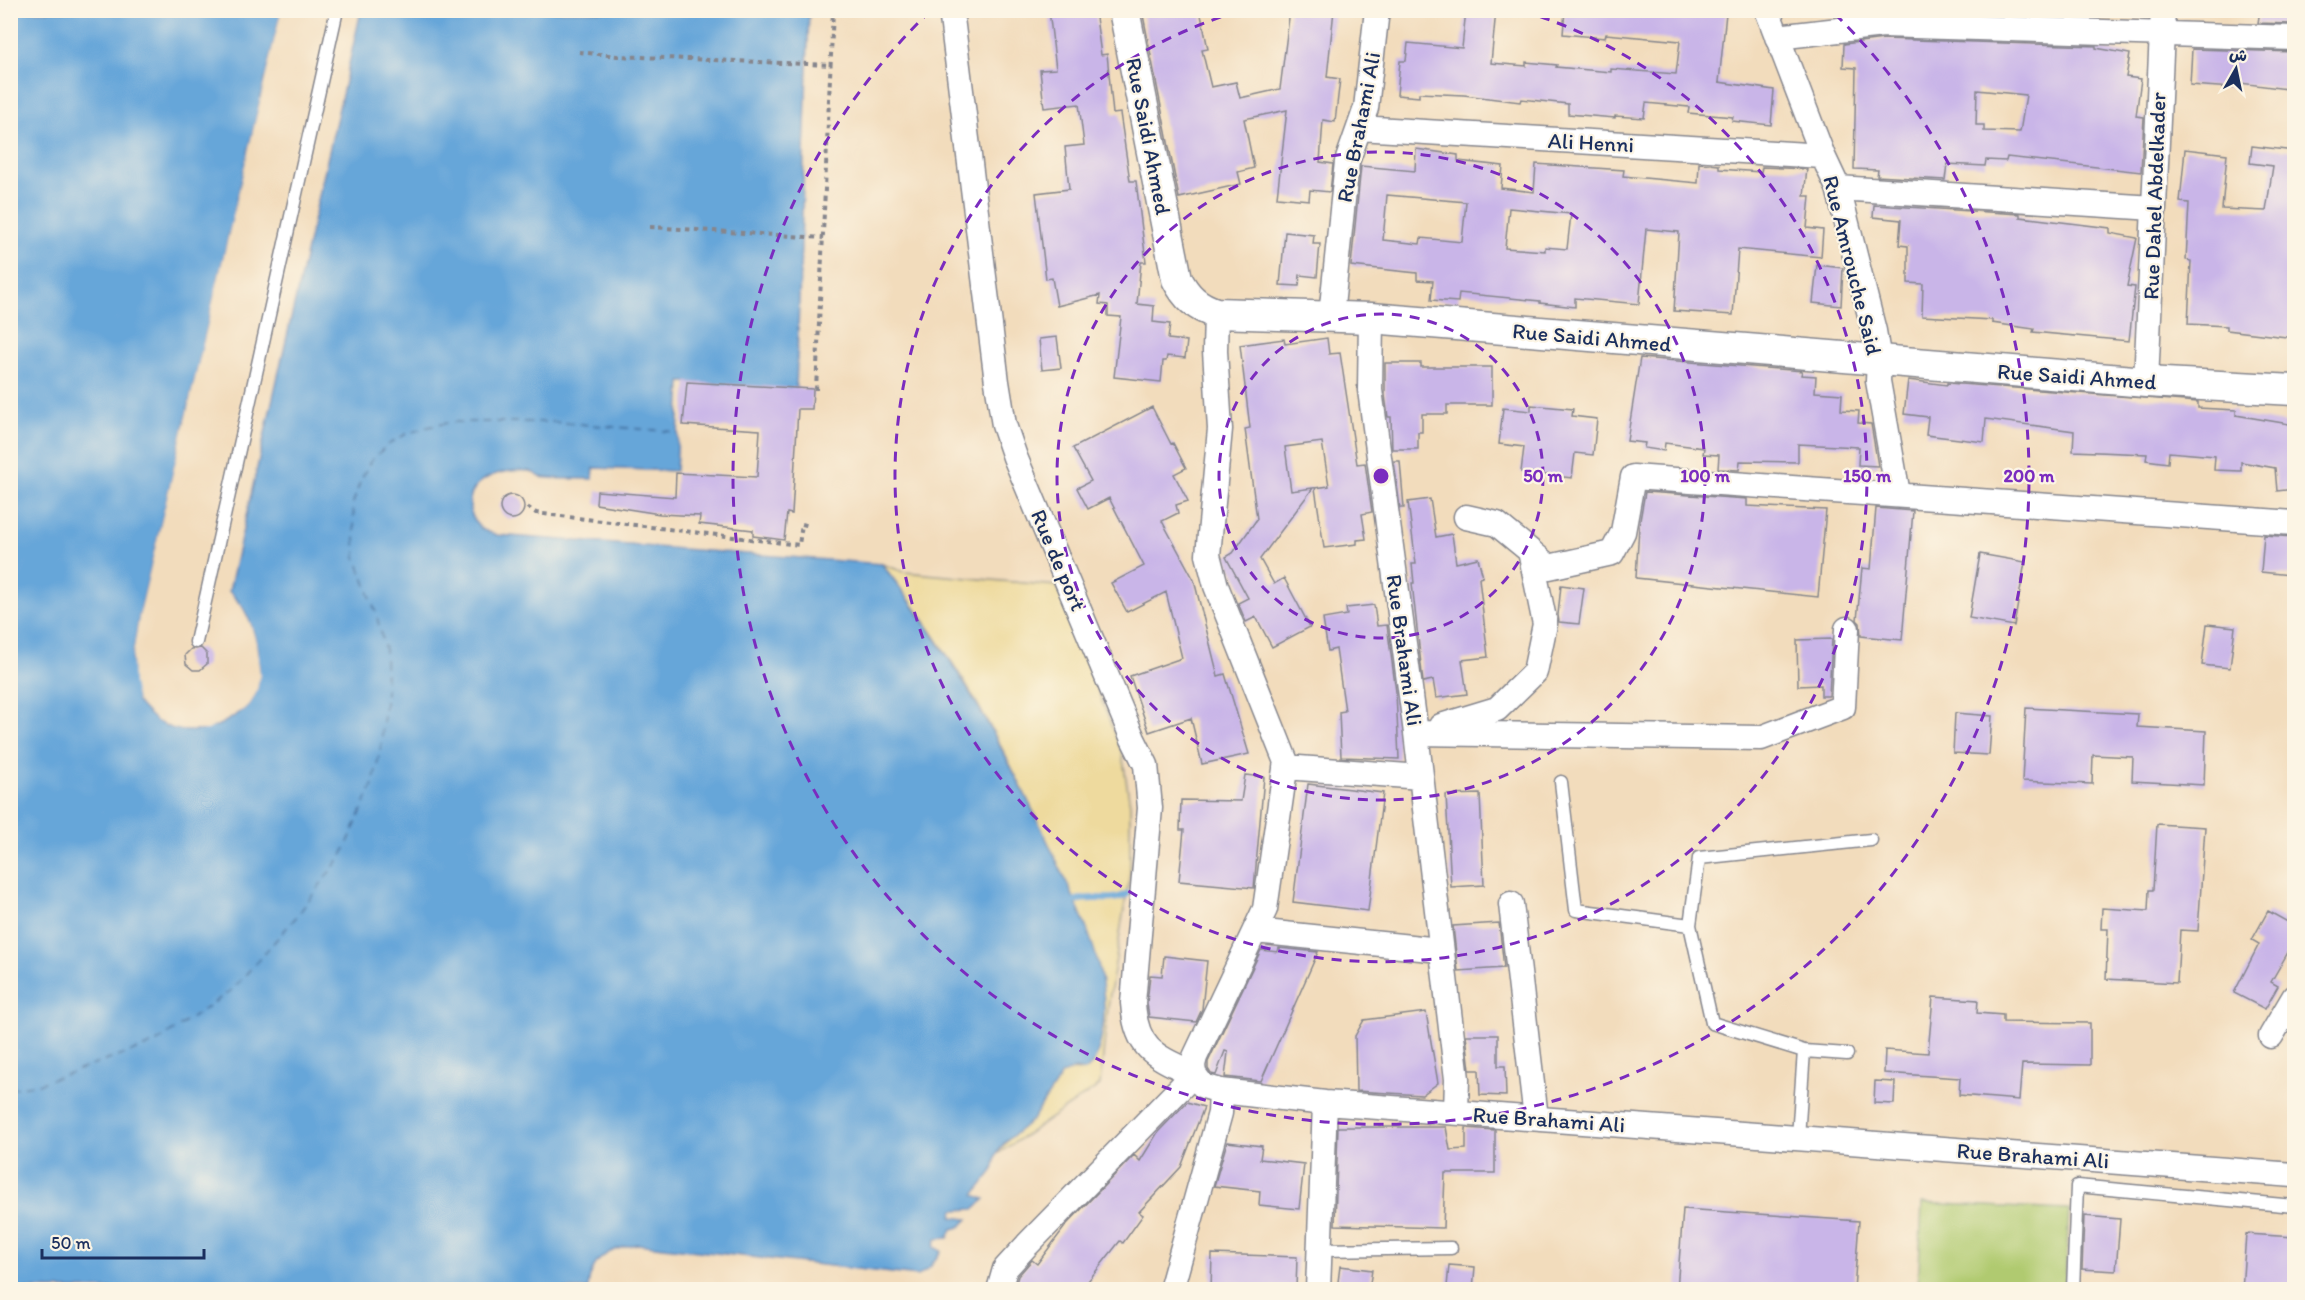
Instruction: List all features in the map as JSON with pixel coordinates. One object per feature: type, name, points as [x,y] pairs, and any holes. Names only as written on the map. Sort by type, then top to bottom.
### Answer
[{"type":"street","name":"Rue de port","points":[[951,10],[996,382],[1004,424],[1133,739],[1146,765],[1150,808],[1133,1003],[1134,1018],[1138,1032],[1156,1056],[1194,1074],[1203,1086],[1221,1091]]},
{"type":"street","name":"Rue Saidi Ahmed","points":[[1124,10],[1177,279],[1182,289],[1197,304],[1216,313],[1371,318],[2146,382],[2295,390]]},
{"type":"street","name":"Rue Brahami Ali","points":[[1331,316],[1347,162],[1366,108],[1377,10]]},
{"type":"street","name":"Rue Amrouche Said","points":[[1767,10],[1823,156],[1838,188],[1874,331],[1879,360],[1878,381],[1898,494]]},
{"type":"street","points":[[1777,37],[1884,18],[2162,22],[2295,38]]},
{"type":"street","name":"Rue Dahel Abdelkader","points":[[2146,382],[2162,22]]},
{"type":"street","name":"Ali Henni","points":[[1359,129],[1823,156]]},
{"type":"street","points":[[1838,188],[2154,208]]},
{"type":"street","points":[[999,1290],[1005,1269],[1026,1245],[1194,1074],[1195,1058],[1265,909],[1286,762],[1216,586],[1208,555],[1220,429],[1215,351],[1216,313]]},
{"type":"street","name":"Rue Brahami Ali","points":[[1371,318],[1370,390],[1416,733],[1457,1079],[1456,1112],[2295,1174]]},
{"type":"street","points":[[1466,517],[1497,524],[1549,567],[1612,553],[1623,532],[1633,477],[2295,523]]},
{"type":"street","points":[[1416,733],[1497,709],[1535,672],[1545,624],[1530,551]]},
{"type":"street","points":[[1416,733],[1761,738],[1843,707],[1847,629]]},
{"type":"street","points":[[1285,767],[1421,777]]},
{"type":"street","points":[[1511,904],[1536,1118]]},
{"type":"street","points":[[1255,931],[1440,950]]},
{"type":"street","points":[[2271,1036],[2291,1009]]},
{"type":"street","points":[[1171,1290],[1220,1113],[1221,1091],[1325,1103],[1456,1112]]},
{"type":"street","points":[[1318,1290],[1325,1103]]},
{"type":"lane","points":[[196,642],[337,10]]},
{"type":"lane","points":[[1561,782],[1576,910],[1690,925]]},
{"type":"lane","points":[[1847,1054],[1804,1051],[1712,1023],[1690,925],[1699,858],[1871,840]]},
{"type":"lane","points":[[1798,1137],[1804,1051]]},
{"type":"lane","points":[[2073,1290],[2077,1186],[2295,1206]]},
{"type":"lane","points":[[1321,1250],[1451,1248]]},
{"type":"path","points":[[816,390],[833,10]]},
{"type":"path","points":[[579,52],[617,56],[831,64]]},
{"type":"path","points":[[650,227],[823,238]]},
{"type":"path","points":[[527,507],[536,513],[799,544],[802,524],[810,526]]},
{"type":"green space","points":[[1922,1203],[2069,1210],[2065,1289],[1918,1289]]},
{"type":"sand","points":[[882,564],[904,572],[1057,586],[1122,753],[1130,805],[1130,872],[1108,1007],[1100,1085],[996,1155],[1011,1136],[1032,1120],[1062,1074],[1068,1070],[1079,1071],[1102,1031],[1104,1021],[1097,967],[1088,933],[1074,900],[994,733],[973,695],[923,618]]},
{"type":"water","points":[[10,11],[281,11],[139,617],[132,660],[137,702],[151,717],[166,726],[194,731],[221,724],[230,719],[247,707],[256,692],[259,667],[255,639],[240,603],[229,591],[361,11],[809,11],[796,389],[681,382],[676,471],[594,468],[593,479],[546,478],[530,471],[507,472],[487,478],[479,484],[473,491],[470,501],[471,512],[480,528],[497,535],[882,564],[955,668],[997,740],[1035,814],[1092,943],[1103,991],[1104,1015],[1101,1039],[1092,1064],[1085,1071],[1075,1069],[1062,1074],[1032,1120],[1004,1143],[996,1155],[993,1171],[974,1195],[985,1199],[974,1209],[954,1210],[952,1217],[968,1219],[960,1227],[952,1229],[948,1238],[936,1239],[934,1247],[941,1251],[930,1267],[918,1276],[637,1244],[610,1252],[597,1262],[588,1289],[11,1289]]},
{"type":"pier","points":[[284,10],[142,617],[135,660],[139,700],[159,719],[183,727],[195,728],[208,727],[223,719],[250,699],[255,690],[256,655],[248,626],[237,605],[240,603],[251,625],[256,642],[260,674],[257,691],[252,701],[244,709],[208,730],[182,730],[157,721],[137,701],[133,684],[132,660],[139,617],[281,11]]},
{"type":"building","points":[[1049,10],[1095,10],[1101,55],[1107,54],[1113,114],[1120,113],[1130,181],[1136,181],[1146,262],[1141,262],[1137,304],[1154,306],[1153,322],[1170,324],[1168,339],[1187,341],[1185,358],[1167,356],[1166,361],[1163,361],[1161,382],[1114,377],[1121,317],[1108,316],[1108,305],[1099,304],[1100,295],[1057,306],[1052,278],[1046,279],[1036,193],[1069,189],[1065,147],[1084,145],[1079,104],[1044,108],[1040,70],[1056,69]]},
{"type":"building","points":[[1142,10],[1200,10],[1208,49],[1202,50],[1211,87],[1236,82],[1240,98],[1280,89],[1290,10],[1334,10],[1327,77],[1340,79],[1335,122],[1323,120],[1320,162],[1333,164],[1330,192],[1310,190],[1309,200],[1277,197],[1287,110],[1244,119],[1254,168],[1238,172],[1241,184],[1179,198]]},
{"type":"building","points":[[1466,10],[1496,10],[1491,63],[1526,66],[1526,62],[1611,72],[1611,69],[1676,74],[1680,41],[1606,34],[1605,38],[1563,34],[1565,10],[1716,10],[1726,13],[1719,82],[1774,90],[1771,125],[1732,121],[1733,117],[1688,113],[1689,107],[1646,103],[1644,118],[1615,116],[1615,118],[1568,114],[1568,104],[1521,99],[1520,102],[1464,95],[1419,93],[1419,97],[1397,95],[1400,61],[1406,61],[1408,43],[1462,48]]},
{"type":"building","points":[[2260,10],[2292,10],[2291,24],[2258,23]]},
{"type":"building","points":[[1884,39],[2096,46],[2096,48],[2130,54],[2126,77],[2141,79],[2136,116],[2144,117],[2141,172],[2007,157],[2006,161],[1986,160],[1985,166],[1947,164],[1945,180],[1877,176],[1878,170],[1854,169],[1856,68],[1843,67],[1844,44]],"holes":[[[1977,90],[2026,95],[2020,132],[1984,131],[1984,125],[1976,125]]]},
{"type":"building","points":[[2192,49],[2295,52],[2295,90],[2233,82],[2233,88],[2190,85]]},
{"type":"building","points":[[2252,146],[2295,151],[2295,338],[2227,330],[2227,326],[2188,324],[2191,261],[2186,260],[2189,203],[2180,202],[2185,149],[2227,154],[2222,209],[2266,211],[2273,166],[2250,163]]},
{"type":"building","points":[[1416,149],[1458,155],[1458,161],[1503,166],[1501,188],[1534,192],[1536,164],[1624,170],[1623,176],[1698,183],[1699,163],[1719,165],[1719,169],[1761,172],[1762,167],[1807,169],[1804,196],[1810,196],[1807,228],[1823,230],[1821,257],[1738,249],[1733,315],[1674,311],[1679,232],[1646,229],[1639,304],[1575,298],[1575,307],[1459,293],[1458,302],[1431,300],[1433,281],[1417,280],[1417,273],[1351,266],[1361,166],[1415,171]],"holes":[[[1387,195],[1466,202],[1462,242],[1421,238],[1420,244],[1383,240]],[[1509,208],[1571,214],[1567,249],[1545,247],[1545,251],[1505,248]]]},
{"type":"building","points":[[1874,205],[2020,214],[2020,217],[2110,228],[2110,233],[2137,238],[2127,286],[2135,287],[2129,341],[2033,332],[2034,329],[1992,323],[1992,320],[1922,316],[1923,284],[1908,283],[1908,246],[1899,245],[1901,220],[1873,217]]},
{"type":"building","points":[[1285,232],[1314,235],[1313,244],[1320,244],[1317,277],[1300,275],[1299,286],[1280,285]]},
{"type":"building","points":[[1817,265],[1843,268],[1841,306],[1813,303]]},
{"type":"building","points":[[1057,337],[1061,368],[1042,370],[1039,339]]},
{"type":"building","points":[[1327,338],[1329,354],[1340,353],[1357,464],[1365,463],[1372,512],[1362,514],[1366,539],[1357,540],[1357,544],[1324,548],[1315,488],[1329,486],[1322,442],[1285,447],[1291,491],[1313,488],[1260,559],[1274,584],[1284,578],[1310,627],[1272,647],[1256,617],[1246,622],[1238,603],[1248,598],[1226,557],[1233,553],[1257,519],[1245,429],[1250,428],[1240,345],[1284,339],[1285,344]]},
{"type":"building","points":[[1640,358],[1802,371],[1801,375],[1816,376],[1815,392],[1842,394],[1841,410],[1859,411],[1858,423],[1871,424],[1878,466],[1858,465],[1859,447],[1798,444],[1798,462],[1740,461],[1739,470],[1718,469],[1719,455],[1703,454],[1704,448],[1665,443],[1664,451],[1644,448],[1645,443],[1627,441]]},
{"type":"building","points":[[1385,363],[1421,363],[1421,367],[1492,367],[1492,405],[1447,405],[1447,414],[1422,414],[1422,432],[1418,432],[1418,449],[1392,449],[1391,417],[1388,417],[1385,395]]},
{"type":"building","points":[[1908,380],[1947,385],[1947,383],[2198,402],[2198,408],[2236,410],[2236,415],[2295,425],[2295,489],[2277,491],[2275,468],[2241,462],[2241,471],[2214,470],[2215,456],[2169,452],[2168,463],[2146,460],[2147,454],[2073,451],[2074,431],[1986,419],[1984,442],[1926,435],[1928,417],[1904,414]]},
{"type":"building","points":[[687,382],[813,389],[812,409],[798,409],[792,514],[787,513],[784,540],[753,536],[753,530],[699,524],[700,516],[660,514],[596,504],[597,491],[675,497],[676,473],[757,477],[760,430],[683,425]]},
{"type":"building","points":[[1531,405],[1573,409],[1572,416],[1597,419],[1593,455],[1575,453],[1572,478],[1521,472],[1524,447],[1499,444],[1503,408],[1531,411]]},
{"type":"building","points":[[1152,407],[1186,468],[1174,474],[1188,501],[1176,505],[1178,513],[1162,521],[1194,580],[1218,676],[1225,674],[1249,754],[1202,764],[1191,718],[1149,732],[1130,676],[1182,658],[1166,592],[1127,612],[1111,583],[1144,566],[1109,498],[1088,509],[1077,488],[1091,481],[1073,448]]},
{"type":"building","points":[[1394,461],[1400,461],[1404,508],[1400,508]]},
{"type":"building","points":[[1645,492],[1747,499],[1747,506],[1826,510],[1818,597],[1636,578],[1639,526]]},
{"type":"building","points":[[512,495],[520,499],[524,507],[520,515],[512,519],[504,515],[500,507],[504,499]]},
{"type":"building","points":[[1430,499],[1436,537],[1452,534],[1456,563],[1478,558],[1483,577],[1479,578],[1488,657],[1462,660],[1467,694],[1436,698],[1433,680],[1423,682],[1412,583],[1414,583],[1412,564],[1416,564],[1408,502]]},
{"type":"building","points":[[1876,508],[1913,511],[1902,640],[1861,636],[1860,623],[1857,620],[1862,568],[1871,569]]},
{"type":"building","points":[[2264,535],[2294,537],[2290,575],[2261,572]]},
{"type":"building","points":[[1980,554],[2025,562],[2014,626],[1969,618]]},
{"type":"building","points":[[1561,585],[1584,588],[1579,624],[1559,622]]},
{"type":"building","points":[[1374,605],[1377,626],[1387,625],[1396,692],[1399,759],[1341,757],[1339,712],[1345,711],[1336,649],[1328,651],[1323,619],[1347,615],[1346,608]]},
{"type":"building","points":[[2207,624],[2235,627],[2230,668],[2202,665]]},
{"type":"building","points":[[1832,639],[1829,696],[1821,696],[1821,685],[1798,686],[1797,640]]},
{"type":"building","points":[[201,648],[207,654],[207,664],[200,670],[193,670],[186,664],[185,655],[191,649]]},
{"type":"building","points":[[2026,708],[2138,714],[2137,727],[2206,731],[2204,785],[2132,781],[2133,757],[2093,755],[2092,784],[2022,781]]},
{"type":"building","points":[[1955,713],[1992,716],[1989,755],[1953,753]]},
{"type":"building","points":[[1245,775],[1264,777],[1254,888],[1179,881],[1184,830],[1180,830],[1181,800],[1241,801]]},
{"type":"building","points":[[1308,784],[1383,793],[1368,911],[1293,902]]},
{"type":"building","points":[[1480,794],[1484,885],[1451,887],[1446,795]]},
{"type":"building","points":[[2157,824],[2205,827],[2198,931],[2180,930],[2177,983],[2106,979],[2108,929],[2101,929],[2102,908],[2148,911],[2149,890],[2153,890]]},
{"type":"building","points":[[2268,911],[2295,926],[2295,940],[2271,982],[2278,986],[2265,1009],[2234,993],[2259,944],[2252,940]]},
{"type":"building","points":[[1499,923],[1504,968],[1458,971],[1453,926]]},
{"type":"building","points":[[1279,948],[1318,952],[1261,1081],[1225,1077],[1228,1052],[1225,1051],[1216,1075],[1211,1074],[1208,1062],[1261,950],[1278,952]]},
{"type":"building","points":[[1164,956],[1207,961],[1202,1009],[1196,1022],[1149,1017],[1147,1003],[1150,975],[1162,976]]},
{"type":"building","points":[[1933,997],[1978,1000],[1977,1013],[2003,1015],[2003,1022],[2090,1023],[2090,1065],[2022,1064],[2019,1100],[1959,1095],[1960,1078],[1884,1073],[1885,1050],[1928,1053]]},
{"type":"building","points":[[1426,1012],[1438,1083],[1422,1095],[1356,1091],[1355,1036],[1364,1020]]},
{"type":"building","points":[[1466,1035],[1498,1035],[1498,1066],[1505,1066],[1506,1096],[1480,1095],[1479,1070],[1470,1070]]},
{"type":"building","points":[[1875,1081],[1895,1082],[1894,1104],[1874,1103]]},
{"type":"building","points":[[1187,1102],[1204,1107],[1181,1167],[1139,1212],[1143,1215],[1123,1243],[1120,1241],[1081,1290],[1014,1290],[1018,1276],[1032,1260],[1037,1264],[1067,1224],[1134,1155],[1140,1161],[1158,1132]]},
{"type":"building","points":[[1338,1127],[1446,1127],[1450,1150],[1466,1149],[1466,1128],[1495,1130],[1495,1173],[1445,1173],[1443,1228],[1335,1225]]},
{"type":"building","points":[[1227,1142],[1262,1146],[1260,1159],[1304,1164],[1299,1209],[1259,1205],[1260,1191],[1214,1186]]},
{"type":"building","points":[[1683,1209],[1859,1221],[1854,1290],[1677,1290]]},
{"type":"building","points":[[2084,1216],[2120,1219],[2116,1271],[2082,1269]]},
{"type":"building","points":[[2246,1234],[2295,1237],[2295,1290],[2242,1290]]},
{"type":"building","points":[[1212,1254],[1297,1257],[1296,1290],[1211,1290]]},
{"type":"building","points":[[1449,1265],[1475,1267],[1473,1289],[1447,1287]]},
{"type":"building","points":[[1340,1266],[1372,1270],[1369,1290],[1337,1290]]},
{"type":"waterway","points":[[1075,901],[1088,898],[1114,898],[1127,894]]},
{"type":"ferry route","points":[[10,1089],[38,1084],[154,1044],[232,990],[297,916],[343,854],[373,784],[381,746],[386,692],[385,650],[376,613],[356,557],[353,503],[370,462],[386,446],[406,434],[452,422],[554,422],[678,432]]}]
